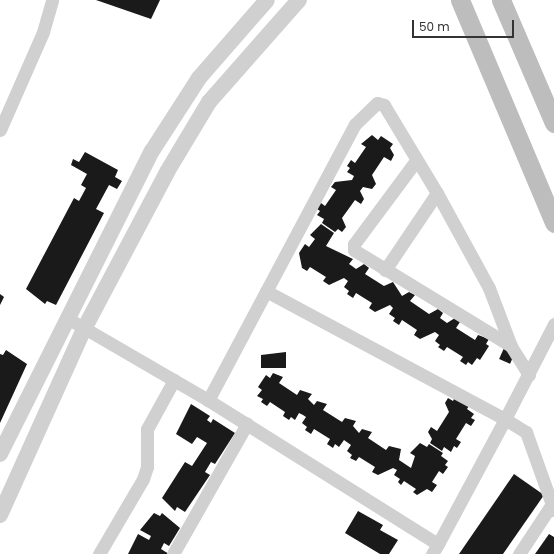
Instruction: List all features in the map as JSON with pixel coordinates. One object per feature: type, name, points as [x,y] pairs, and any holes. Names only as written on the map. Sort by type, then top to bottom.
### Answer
[{"type":"main road","points":[[460,0],[554,223]]},
{"type":"main road","points":[[501,0],[554,123]]},
{"type":"street","points":[[0,130],[43,32],[52,0]]},
{"type":"street","points":[[0,454],[66,318],[156,144],[199,78],[267,0]]},
{"type":"street","points":[[0,515],[84,329],[208,102],[299,0]]},
{"type":"street","points":[[208,400],[266,291],[304,214],[355,124],[370,105],[384,105],[415,162],[437,193],[489,288],[511,346],[528,375]]},
{"type":"street","points":[[415,162],[354,244],[357,253],[511,346]]},
{"type":"street","points":[[385,270],[437,193]]},
{"type":"street","points":[[266,291],[505,419],[526,432],[553,507],[519,554]]},
{"type":"street","points":[[66,318],[247,424],[435,549],[554,324]]},
{"type":"street","points":[[99,554],[143,479],[147,467],[147,429],[174,380]]},
{"type":"street","points":[[174,554],[247,424]]},
{"type":"building","points":[[96,0],[160,0],[151,19]]},
{"type":"building","points":[[372,135],[378,140],[381,136],[393,144],[390,148],[394,155],[391,161],[384,157],[372,175],[376,184],[372,189],[363,187],[360,191],[364,199],[361,204],[355,200],[342,218],[346,227],[342,232],[338,229],[335,232],[322,223],[324,219],[317,215],[320,211],[317,209],[321,203],[325,206],[336,190],[331,187],[335,182],[352,180],[354,176],[347,172],[350,168],[347,166],[351,160],[355,163],[366,147],[361,144]]},
{"type":"building","points":[[85,152],[118,170],[115,177],[122,181],[117,189],[109,185],[96,209],[104,213],[56,305],[47,301],[45,304],[26,289],[74,198],[79,201],[86,188],[81,185],[87,174],[71,165],[73,159],[79,162]]},
{"type":"building","points":[[321,224],[334,233],[326,246],[353,259],[349,264],[356,269],[364,264],[369,268],[365,274],[384,286],[393,282],[402,296],[409,292],[415,295],[410,301],[429,314],[438,309],[443,313],[440,318],[447,323],[455,318],[460,322],[456,328],[475,340],[478,335],[489,339],[486,344],[489,346],[480,360],[477,358],[472,365],[468,362],[466,365],[460,361],[463,357],[447,347],[444,351],[438,347],[440,345],[435,341],[439,335],[435,332],[420,339],[414,335],[417,330],[402,320],[399,325],[393,321],[395,318],[389,314],[393,308],[390,305],[375,312],[369,308],[372,303],[356,293],[353,298],[347,294],[349,291],[344,287],[348,281],[344,278],[329,285],[323,281],[326,277],[310,267],[307,271],[302,268],[299,253],[305,244],[309,247],[315,239],[310,235]]},
{"type":"building","points":[[0,294],[4,297],[0,305]]},
{"type":"building","points":[[504,348],[515,353],[510,364],[499,359]]},
{"type":"building","points":[[6,350],[27,364],[0,423],[0,354],[3,355]]},
{"type":"building","points":[[286,352],[286,368],[261,368],[261,355]]},
{"type":"building","points":[[273,373],[283,377],[279,383],[297,395],[300,390],[312,394],[308,399],[314,405],[317,401],[327,404],[323,410],[342,422],[345,418],[356,421],[353,426],[359,433],[362,429],[372,432],[368,438],[386,450],[389,446],[401,449],[399,460],[411,468],[415,456],[410,453],[420,443],[427,447],[429,444],[443,453],[441,456],[448,461],[445,465],[448,467],[443,474],[439,471],[432,482],[437,485],[432,492],[427,489],[417,495],[413,492],[416,489],[404,481],[401,485],[398,482],[400,479],[394,475],[397,470],[393,468],[378,475],[372,472],[375,467],[359,457],[356,461],[350,458],[352,455],[347,451],[351,445],[344,440],[339,447],[335,444],[333,448],[327,444],[330,439],[314,429],[311,434],[305,430],[307,427],[302,423],[306,417],[303,415],[299,413],[295,420],[291,417],[289,420],[283,416],[285,412],[270,402],[267,406],[261,402],[263,399],[257,396],[262,390],[258,387],[266,375],[270,378]]},
{"type":"building","points":[[455,397],[469,406],[467,409],[474,414],[471,418],[475,420],[471,426],[466,423],[456,439],[461,442],[457,448],[454,446],[451,452],[444,447],[442,451],[430,443],[432,439],[428,432],[431,427],[437,431],[449,412],[445,403],[448,398],[453,401]]},
{"type":"building","points":[[191,404],[210,416],[207,420],[211,423],[213,419],[235,433],[215,464],[211,462],[205,472],[210,475],[185,512],[177,507],[175,511],[162,498],[185,462],[192,466],[207,443],[197,437],[192,444],[176,434]]},
{"type":"building","points":[[514,474],[544,495],[503,554],[459,554]]},
{"type":"building","points":[[358,511],[383,525],[380,530],[398,540],[389,554],[380,554],[345,533]]},
{"type":"building","points":[[154,513],[160,516],[162,513],[180,528],[169,546],[164,543],[161,549],[169,554],[128,554],[138,534],[149,540],[151,536],[140,530]]},
{"type":"building","points":[[549,534],[554,537],[554,554],[535,554]]}]
